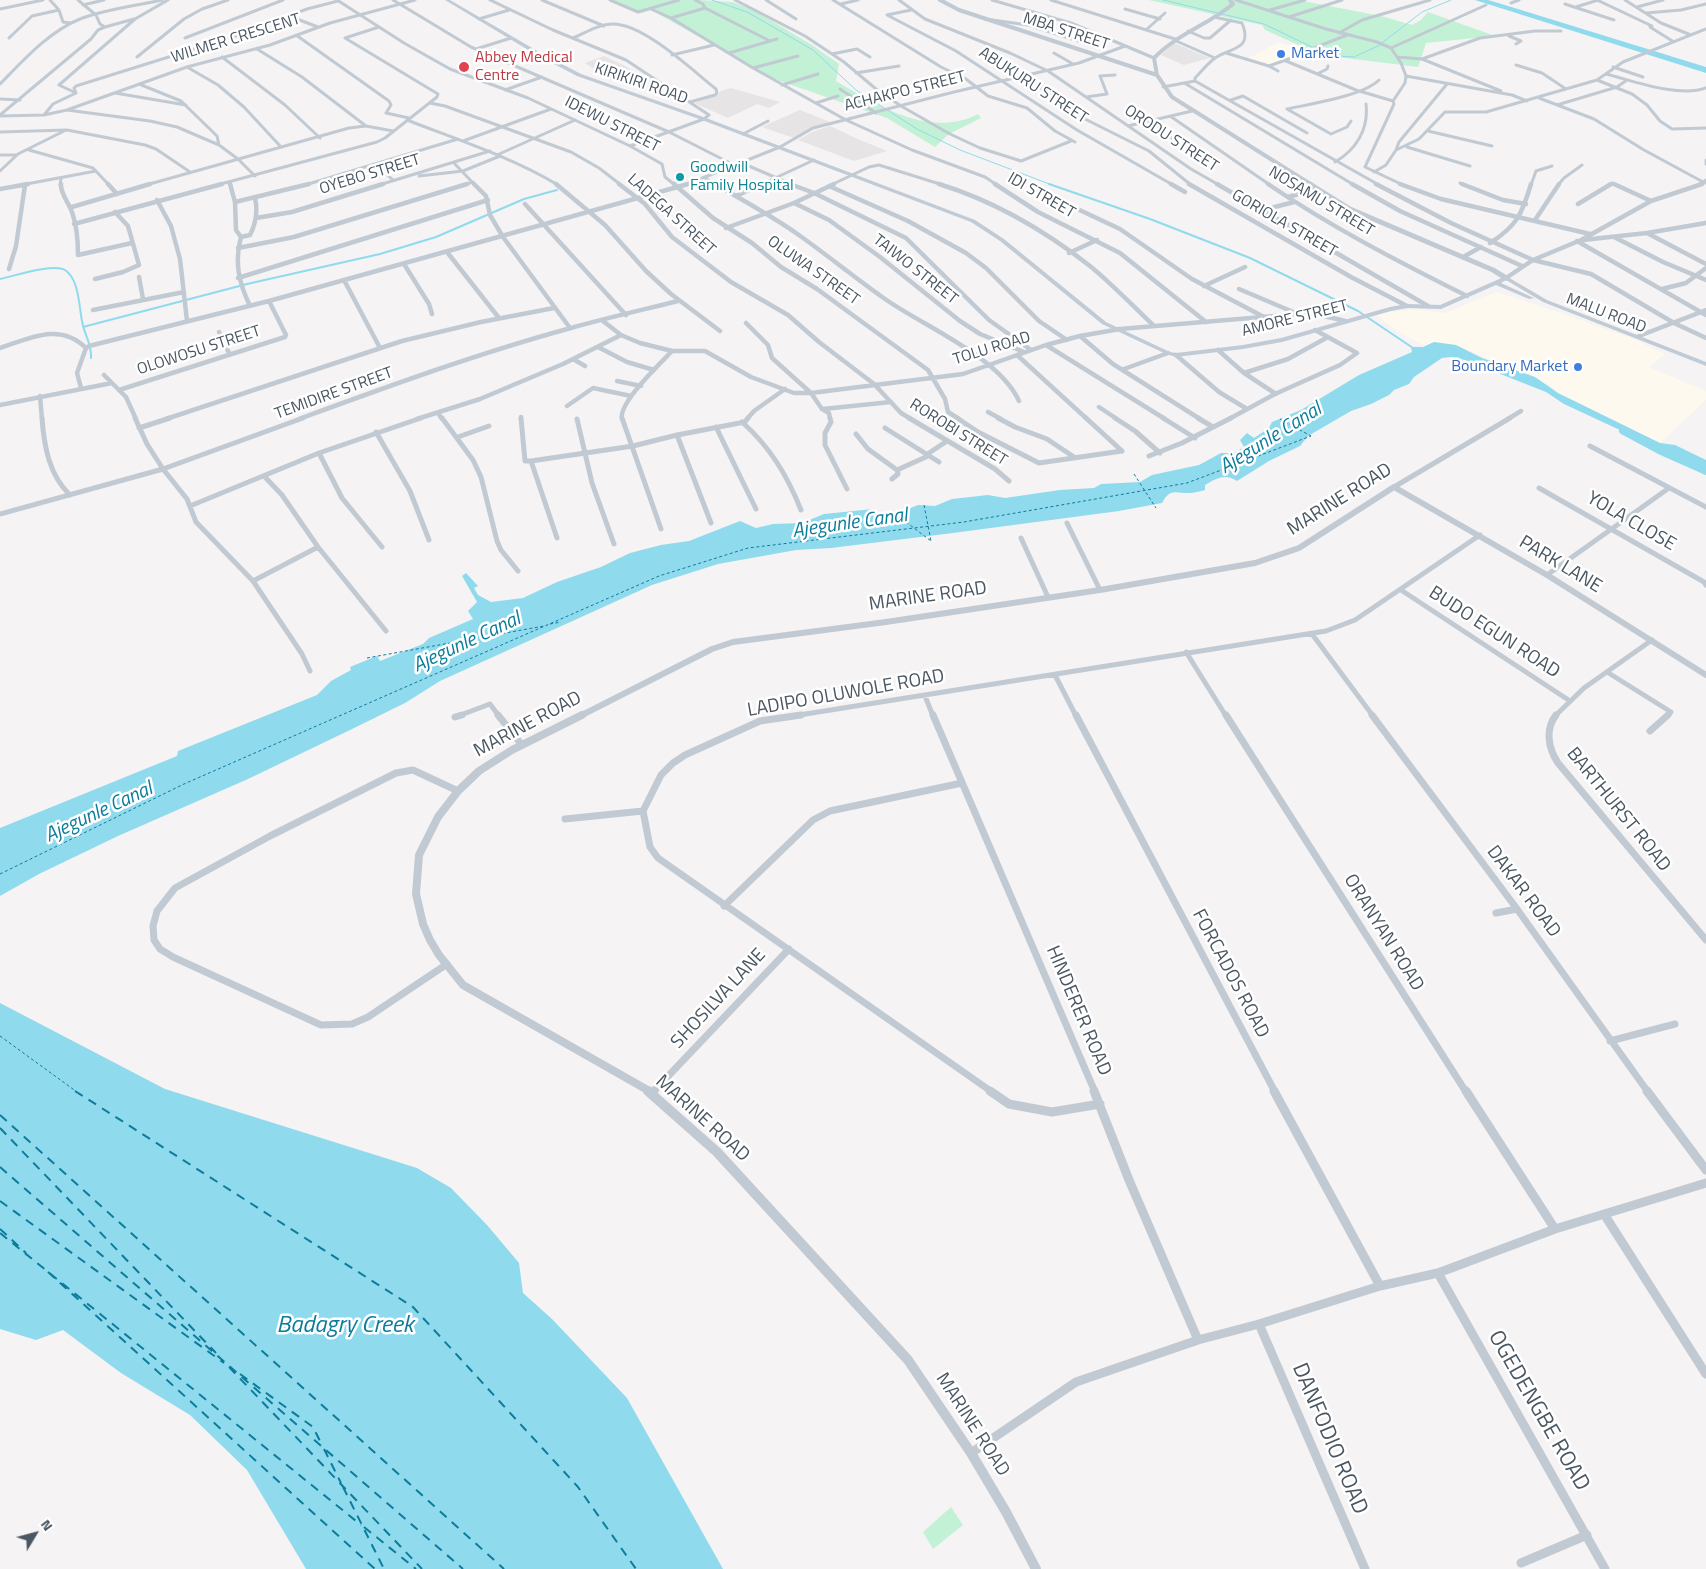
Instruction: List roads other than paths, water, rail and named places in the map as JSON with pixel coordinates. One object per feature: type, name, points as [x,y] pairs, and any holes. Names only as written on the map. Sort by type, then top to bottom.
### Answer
[{"type":"main road","name":"KIRIKIRI ROAD","points":[[447,0],[578,75],[704,119],[851,174]]},
{"type":"main road","name":"AMORE STREET","points":[[851,174],[973,221],[1002,240],[1104,323],[1176,355],[1282,340],[1377,312],[1407,306],[1441,307],[1497,283],[1504,277]]},
{"type":"main road","name":"MALU ROAD","points":[[1504,277],[1545,301],[1639,336],[1649,343],[1706,369]]},
{"type":"main road","points":[[1506,287],[1507,284],[1513,282]]},
{"type":"main road","name":"MALU ROAD","points":[[1497,283],[1570,316],[1706,364]]},
{"type":"street","points":[[0,9],[42,0]]},
{"type":"street","points":[[50,0],[59,10],[63,22],[71,23]]},
{"type":"street","points":[[78,0],[96,15],[100,24],[104,27]]},
{"type":"street","points":[[83,5],[104,0]]},
{"type":"street","points":[[0,84],[32,51],[71,23],[96,15],[162,0]]},
{"type":"street","points":[[76,93],[58,85],[135,19],[168,0]]},
{"type":"street","points":[[136,57],[184,19],[202,9],[228,0]]},
{"type":"street","points":[[185,38],[283,0]]},
{"type":"street","points":[[76,93],[74,88],[76,86],[239,36],[289,16],[338,0]]},
{"type":"street","name":"IDEWU STREET","points":[[338,0],[422,55],[450,69],[552,109],[630,146],[662,164],[665,177],[678,188]]},
{"type":"street","points":[[393,0],[476,49],[669,132],[736,166]]},
{"type":"street","name":"WILMER CRESCENT","points":[[67,110],[186,67],[257,48],[318,27],[415,0]]},
{"type":"street","points":[[490,0],[572,38],[626,60],[708,113],[708,116],[704,119],[630,146]]},
{"type":"street","points":[[542,0],[604,26]]},
{"type":"street","points":[[610,0],[636,12],[679,0]]},
{"type":"street","points":[[695,0],[703,4],[705,8],[770,41]]},
{"type":"street","points":[[735,0],[784,23],[832,54],[899,107],[970,144],[1019,160],[1040,155],[1073,142],[1055,132],[1027,108],[988,96],[833,0]]},
{"type":"street","points":[[766,0],[796,19]]},
{"type":"street","points":[[841,4],[858,0]]},
{"type":"street","name":"ORODU STREET","points":[[899,0],[911,10],[940,25],[1010,53],[1048,71],[1191,169],[1428,306]]},
{"type":"street","name":"MBA STREET","points":[[940,0],[959,10],[985,19],[1157,75]]},
{"type":"street","points":[[992,0],[1071,23],[1154,58]]},
{"type":"street","points":[[1051,0],[1147,29],[1215,58]]},
{"type":"street","points":[[1154,58],[1174,39],[1226,10],[1233,4],[1230,0]]},
{"type":"street","points":[[1236,0],[1347,36],[1377,42],[1391,48],[1397,57],[1406,76],[1405,83],[1393,101],[1394,104],[1365,167],[1340,178]]},
{"type":"street","points":[[1269,10],[1305,0]]},
{"type":"street","points":[[1289,17],[1342,0]]},
{"type":"street","points":[[1339,33],[1362,20],[1430,0]]},
{"type":"street","points":[[1511,3],[1519,0]]},
{"type":"street","points":[[1576,8],[1604,0]]},
{"type":"street","points":[[1625,0],[1665,26],[1690,35]]},
{"type":"street","points":[[1636,7],[1664,0]]},
{"type":"street","points":[[1598,1],[1652,26],[1650,27],[1674,42]]},
{"type":"street","points":[[1565,4],[1614,20]]},
{"type":"street","points":[[1645,13],[1681,10],[1706,4]]},
{"type":"street","points":[[1391,48],[1486,5]]},
{"type":"street","points":[[670,18],[705,8]]},
{"type":"street","name":"IDI STREET","points":[[651,9],[670,18],[782,85],[846,120],[912,150],[985,177],[1038,212],[1097,240],[1120,253],[1206,322]]},
{"type":"street","points":[[1125,9],[1160,19]]},
{"type":"street","points":[[9,38],[32,16],[59,10]]},
{"type":"street","points":[[479,19],[509,10]]},
{"type":"street","name":"ABUKURU STREET","points":[[911,10],[887,15],[956,51],[1078,130],[1185,192]]},
{"type":"street","points":[[1147,29],[1165,13]]},
{"type":"street","points":[[289,16],[318,27]]},
{"type":"street","points":[[1196,81],[1195,78],[1215,58],[1237,48],[1246,38],[1242,23],[1215,17]]},
{"type":"street","points":[[0,116],[91,39],[98,30],[135,19]]},
{"type":"street","points":[[985,19],[1014,21],[1050,30],[1097,47]]},
{"type":"street","points":[[1188,31],[1210,38],[1231,20]]},
{"type":"street","points":[[572,38],[604,26],[615,24],[627,27],[654,41],[716,89],[715,95],[690,102]]},
{"type":"street","points":[[74,224],[377,142],[430,103],[438,94],[345,38],[379,27]]},
{"type":"street","points":[[1396,150],[1407,147],[1428,131],[1442,114],[1451,111],[1486,112],[1597,80],[1623,62],[1706,29]]},
{"type":"street","points":[[1422,59],[1480,38],[1509,36],[1535,31],[1561,31]]},
{"type":"street","points":[[296,35],[389,101],[391,105],[386,113],[408,119],[490,151],[538,173],[558,185],[606,224],[646,271],[678,301],[720,331]]},
{"type":"street","points":[[1314,48],[1347,36]]},
{"type":"street","points":[[1509,36],[1522,41],[1516,44]]},
{"type":"street","points":[[476,49],[511,38]]},
{"type":"street","points":[[729,53],[778,39]]},
{"type":"street","points":[[672,54],[714,45]]},
{"type":"street","name":"ACHAKPO STREET","points":[[88,347],[269,301],[678,188],[780,147],[813,128],[976,87],[1026,77],[1074,64],[1125,46]]},
{"type":"street","points":[[257,48],[302,77],[366,126]]},
{"type":"street","points":[[832,54],[856,49],[870,57]]},
{"type":"street","points":[[1269,66],[1308,52]]},
{"type":"street","points":[[1054,53],[1074,64]]},
{"type":"street","points":[[1224,53],[1269,66],[1278,71]]},
{"type":"street","points":[[753,68],[798,56]]},
{"type":"street","points":[[222,57],[285,105],[320,138]]},
{"type":"street","points":[[1397,57],[1422,59],[1527,101]]},
{"type":"street","points":[[1154,58],[1157,75],[1164,87],[1172,98],[1192,111],[1317,189],[1368,218],[1463,257],[1504,277],[1533,260],[1579,240],[1651,201],[1705,182]]},
{"type":"street","points":[[1286,61],[1356,90],[1393,101]]},
{"type":"street","points":[[1516,65],[1542,74],[1566,89]]},
{"type":"street","points":[[856,73],[899,66]]},
{"type":"street","points":[[1317,74],[1324,71],[1328,66]]},
{"type":"street","points":[[186,67],[218,85],[244,107],[281,147]]},
{"type":"street","points":[[1614,67],[1644,77]]},
{"type":"street","points":[[782,85],[818,74]]},
{"type":"street","points":[[1606,74],[1665,89],[1698,91],[1702,93]]},
{"type":"street","points":[[1086,97],[1107,94],[1100,76],[1115,75]]},
{"type":"street","points":[[1406,76],[1512,95]]},
{"type":"street","points":[[505,90],[542,77]]},
{"type":"street","name":"GORIOLA STREET","points":[[1026,77],[1079,116],[1149,151],[1190,184],[1351,277],[1407,306]]},
{"type":"street","points":[[1351,121],[1347,127],[1331,134],[1287,109],[1338,98],[1374,85],[1379,80]]},
{"type":"street","points":[[1597,80],[1632,94],[1648,105],[1660,121],[1672,129],[1706,128]]},
{"type":"street","points":[[1557,104],[1617,87],[1627,80]]},
{"type":"street","points":[[1164,87],[1196,81],[1335,162],[1492,242],[1533,260],[1591,274],[1674,323],[1706,338]]},
{"type":"street","points":[[139,84],[179,99],[217,136],[218,145]]},
{"type":"street","points":[[1186,84],[1301,155],[1400,211],[1522,266]]},
{"type":"street","points":[[1374,172],[1386,165],[1399,142],[1447,84]]},
{"type":"street","points":[[840,88],[878,112]]},
{"type":"street","points":[[1698,91],[1706,88]]},
{"type":"street","points":[[44,115],[53,104],[76,93]]},
{"type":"street","points":[[114,93],[186,105]]},
{"type":"street","points":[[816,103],[838,96]]},
{"type":"street","points":[[1231,100],[1243,96],[1307,133]]},
{"type":"street","points":[[1539,98],[1594,119],[1644,150],[1705,182]]},
{"type":"street","points":[[0,99],[20,100]]},
{"type":"street","name":"LADEGA STREET","points":[[430,103],[445,106],[498,127],[571,152],[599,168],[638,198],[672,237],[708,266],[731,282],[788,315],[819,342],[874,384]]},
{"type":"street","points":[[1335,162],[1347,155],[1361,136],[1367,118],[1366,104]]},
{"type":"street","points":[[463,141],[552,109]]},
{"type":"street","points":[[0,116],[44,115],[67,110],[150,121],[177,127],[218,145],[238,159],[255,176]]},
{"type":"street","points":[[1128,126],[1192,111]]},
{"type":"street","name":"NOSAMU STREET","points":[[1170,116],[1294,202],[1382,253],[1467,296]]},
{"type":"street","points":[[409,176],[463,170],[575,120]]},
{"type":"street","points":[[1151,120],[1180,147]]},
{"type":"street","points":[[349,128],[360,121]]},
{"type":"street","points":[[743,134],[768,121]]},
{"type":"street","points":[[72,207],[190,172],[320,138],[349,128],[366,126],[393,131]]},
{"type":"street","points":[[0,155],[18,154],[29,150],[67,130]]},
{"type":"street","points":[[0,132],[67,130],[151,146],[190,172]]},
{"type":"street","points":[[1428,131],[1492,146]]},
{"type":"street","points":[[235,202],[255,198],[458,139]]},
{"type":"street","points":[[1407,147],[1470,166]]},
{"type":"street","points":[[29,150],[85,165],[96,171],[116,194]]},
{"type":"street","points":[[1301,155],[1315,150]]},
{"type":"street","name":"OYEBO STREET","points":[[256,218],[292,212],[490,151]]},
{"type":"street","points":[[0,171],[18,154]]},
{"type":"street","points":[[736,196],[777,179],[814,160]]},
{"type":"street","points":[[454,162],[488,200],[490,215],[503,237],[570,328]]},
{"type":"street","points":[[742,163],[814,193],[906,238],[989,320],[1031,350]]},
{"type":"street","points":[[375,164],[393,180]]},
{"type":"street","points":[[726,228],[794,203],[851,174],[879,165],[952,188],[996,205],[1016,216],[1090,266],[1154,326]]},
{"type":"street","points":[[1535,220],[1549,201],[1553,191],[1564,178],[1582,165]]},
{"type":"street","points":[[1463,257],[1492,242],[1512,227],[1521,217],[1536,172],[1552,166]]},
{"type":"street","points":[[1365,167],[1387,179],[1432,196],[1590,234]]},
{"type":"street","points":[[0,189],[96,171]]},
{"type":"street","points":[[705,178],[794,232],[892,304],[990,366],[1003,376],[1013,388],[1019,401]]},
{"type":"street","points":[[61,179],[60,189],[72,207],[80,256],[132,243]]},
{"type":"street","points":[[230,182],[235,202],[236,230],[241,237]]},
{"type":"street","points":[[238,248],[294,237],[473,182]]},
{"type":"street","points":[[1460,183],[1503,200],[1526,204]]},
{"type":"street","points":[[1578,204],[1614,183],[1651,201]]},
{"type":"street","points":[[9,269],[16,246],[25,185]]},
{"type":"street","points":[[829,186],[908,221],[966,253],[986,268],[1038,321],[1067,340]]},
{"type":"street","name":"OLUWA STREET","points":[[678,188],[726,228],[752,244],[781,267],[818,289],[916,360],[933,376],[945,399],[948,412],[978,432],[1039,463],[1122,452],[1016,355]]},
{"type":"street","points":[[1288,197],[1317,189]]},
{"type":"street","points":[[1036,190],[1083,210],[1120,229],[1204,286],[1265,318]]},
{"type":"street","points":[[241,237],[250,235],[256,218],[257,205],[255,198]]},
{"type":"street","points":[[157,200],[171,226],[180,259],[188,321]]},
{"type":"street","points":[[239,280],[488,200]]},
{"type":"street","points":[[1263,210],[1294,202]]},
{"type":"street","name":"TAIWO STREET","points":[[794,203],[829,220],[880,257],[960,322],[980,334],[1024,352]]},
{"type":"street","points":[[525,204],[626,315]]},
{"type":"street","points":[[95,279],[138,267],[128,226],[115,212]]},
{"type":"street","points":[[1579,240],[1647,233],[1706,223]]},
{"type":"street","points":[[1647,233],[1706,264]]},
{"type":"street","points":[[241,237],[236,258],[239,280],[250,306]]},
{"type":"street","points":[[1613,237],[1663,262],[1706,280]]},
{"type":"street","points":[[1069,253],[1097,240]]},
{"type":"street","points":[[1579,240],[1705,312]]},
{"type":"street","points":[[447,252],[499,318]]},
{"type":"street","points":[[404,264],[429,304],[432,314]]},
{"type":"street","points":[[1204,286],[1209,286],[1245,268]]},
{"type":"street","points":[[1662,289],[1686,283],[1706,268]]},
{"type":"street","points":[[139,276],[143,299]]},
{"type":"street","points":[[344,280],[380,348]]},
{"type":"street","points":[[1239,289],[1254,297],[1291,309],[1298,314]]},
{"type":"street","points":[[93,310],[184,292]]},
{"type":"street","name":"OLOWOSU STREET","points":[[119,390],[229,353],[282,338],[286,334],[269,301]]},
{"type":"street","name":"TEMIDIRE STREET","points":[[0,514],[164,469],[395,384],[570,328],[678,301]]},
{"type":"street","points":[[140,428],[380,348],[429,334],[554,308]]},
{"type":"street","points":[[1639,336],[1705,312]]},
{"type":"street","name":"TOLU ROAD","points":[[603,321],[621,335],[640,343],[672,351],[705,351],[751,377],[794,393],[811,393],[933,376],[963,374],[1046,345],[1080,336],[1120,329],[1298,314],[1316,314],[1345,321]]},
{"type":"street","points":[[746,323],[768,345],[772,358],[811,393],[822,409],[829,413],[831,422],[824,434],[828,453],[847,489]]},
{"type":"street","points":[[1149,456],[1195,438],[1276,394],[1318,376],[1357,353],[1349,346],[1315,330]]},
{"type":"street","points":[[219,332],[229,353]]},
{"type":"street","points":[[0,348],[56,333],[76,337],[88,347],[76,374],[75,380],[81,388]]},
{"type":"street","points":[[190,506],[320,452],[480,399],[573,359],[621,335]]},
{"type":"street","points":[[1080,336],[1113,364],[1124,369],[1213,427]]},
{"type":"street","points":[[1244,373],[1262,369],[1302,354],[1328,337]]},
{"type":"street","points":[[1046,345],[1081,369],[1146,406],[1195,438]]},
{"type":"street","points":[[598,347],[627,362],[654,370]]},
{"type":"street","points":[[1218,350],[1244,373],[1276,394]]},
{"type":"street","points":[[661,529],[621,416],[623,408],[631,396],[672,351]]},
{"type":"street","points":[[1124,369],[1168,353]]},
{"type":"street","points":[[1176,355],[1219,392],[1247,409]]},
{"type":"street","points":[[573,359],[585,366]]},
{"type":"street","points":[[104,375],[126,398],[140,428],[164,469],[190,506],[196,522],[253,581],[302,654],[310,671]]},
{"type":"street","points":[[618,381],[641,386]]},
{"type":"street","points":[[0,405],[112,383]]},
{"type":"street","name":"ROROBI STREET","points":[[874,384],[901,414],[995,469],[1009,481]]},
{"type":"street","points":[[567,406],[593,388],[631,396]]},
{"type":"street","points":[[521,417],[525,461],[633,446],[742,422],[785,389]]},
{"type":"street","points":[[40,396],[42,424],[52,470],[62,489],[70,495]]},
{"type":"street","points":[[822,409],[891,402]]},
{"type":"street","points":[[1099,407],[1135,431],[1160,453]]},
{"type":"street","points":[[988,412],[1015,428],[1035,433],[1048,439],[1074,457]]},
{"type":"street","name":"MARINE ROAD","points":[[1036,1569],[1006,1512],[971,1453],[902,1353],[717,1152],[652,1093],[463,985],[430,940],[423,924],[418,908],[416,876],[419,855],[429,832],[458,791],[479,771],[522,745],[712,649],[733,642],[1194,576],[1264,560],[1299,548],[1394,487],[1521,412]]},
{"type":"street","points":[[438,413],[474,460],[481,477],[497,541],[501,550],[518,571]]},
{"type":"street","points":[[576,419],[582,452],[596,501],[614,544]]},
{"type":"street","points":[[742,422],[762,438],[775,455],[786,474],[801,510]]},
{"type":"street","points":[[458,438],[489,426]]},
{"type":"street","points":[[716,427],[756,509]]},
{"type":"street","points":[[885,428],[938,462]]},
{"type":"street","points":[[376,432],[410,491],[429,540]]},
{"type":"street","points":[[856,434],[868,449],[896,470],[898,474],[892,479]]},
{"type":"street","points":[[677,435],[711,523]]},
{"type":"street","points":[[896,470],[927,455],[947,441]]},
{"type":"street","points":[[1590,446],[1706,508]]},
{"type":"street","points":[[320,452],[342,498],[382,548]]},
{"type":"street","points":[[531,460],[557,538]]},
{"type":"street","points":[[264,476],[282,495],[318,547],[386,631]]},
{"type":"street","name":"PARK LANE","points":[[1394,487],[1480,535],[1706,675]]},
{"type":"street","name":"YOLA CLOSE","points":[[1539,488],[1705,583]]},
{"type":"street","points":[[1546,575],[1669,488]]},
{"type":"street","points":[[1067,523],[1100,590]]},
{"type":"street","name":"LADIPO OLUWOLE ROAD","points":[[643,811],[661,775],[672,763],[747,725],[771,718],[1054,676],[1186,652],[1312,634],[1355,620],[1480,535]]},
{"type":"street","points":[[1022,538],[1048,597]]},
{"type":"street","points":[[253,581],[318,547]]},
{"type":"street","name":"BUDO EGUN ROAD","points":[[1401,590],[1570,701]]},
{"type":"street","name":"DAKAR ROAD","points":[[1312,634],[1517,909],[1610,1041],[1706,1170]]},
{"type":"street","name":"BARTHURST ROAD","points":[[1650,639],[1570,701],[1552,721],[1549,734],[1550,747],[1554,756],[1579,790],[1706,940]]},
{"type":"street","name":"ORANYAN ROAD","points":[[1186,652],[1379,957],[1555,1229]]},
{"type":"street","points":[[1607,672],[1671,712],[1650,731]]},
{"type":"street","name":"FORCADOS ROAD","points":[[1054,676],[1258,1061],[1380,1286]]},
{"type":"street","name":"HINDERER ROAD","points":[[925,696],[1100,1104],[1129,1180],[1198,1340]]},
{"type":"street","points":[[455,718],[490,704],[522,745]]},
{"type":"street","points":[[446,964],[387,1006],[368,1017],[352,1024],[321,1025],[160,949],[154,940],[153,926],[157,911],[175,888],[270,836],[405,770],[413,770],[458,791]]},
{"type":"street","points":[[724,906],[813,820],[830,811],[962,783]]},
{"type":"street","points":[[565,819],[643,811],[650,847],[658,858],[1009,1104],[1052,1112],[1100,1104]]},
{"type":"street","points":[[1496,913],[1517,909]]},
{"type":"street","name":"SHOSILVA LANE","points":[[652,1093],[789,949]]},
{"type":"street","points":[[1610,1041],[1675,1024]]},
{"type":"street","points":[[971,1453],[1076,1382],[1198,1340],[1259,1324],[1380,1286],[1438,1273],[1555,1229],[1706,1183]]},
{"type":"street","points":[[1604,1214],[1706,1374]]},
{"type":"street","name":"OGEDENGBE ROAD","points":[[1438,1273],[1605,1569]]},
{"type":"street","name":"DANFODIO ROAD","points":[[1259,1324],[1365,1569]]},
{"type":"street","points":[[1521,1563],[1587,1535]]},
{"type":"water","points":[[1475,0],[1488,0],[1706,67],[1706,73]]},
{"type":"water","points":[[1434,342],[1456,345],[1482,358],[1535,377],[1558,393],[1660,443],[1675,445],[1706,460],[1706,470],[1564,404],[1546,392],[1465,360],[1451,357],[1442,358],[1414,377],[1409,384],[1394,390],[1389,395],[1371,404],[1351,411],[1308,436],[1300,446],[1269,461],[1237,481],[1229,477],[1221,477],[1205,485],[1205,490],[1191,493],[1170,493],[1162,503],[1119,511],[953,533],[831,548],[796,550],[718,564],[652,585],[440,681],[405,703],[350,730],[248,779],[118,836],[39,874],[0,896],[0,828],[177,756],[178,751],[317,695],[331,681],[351,670],[350,667],[377,656],[380,661],[423,644],[429,638],[473,619],[468,611],[477,602],[462,576],[466,573],[478,586],[474,588],[478,595],[491,602],[523,598],[557,582],[601,567],[630,553],[661,545],[689,541],[740,521],[756,528],[773,524],[802,523],[824,514],[873,509],[878,513],[903,511],[918,505],[935,506],[952,499],[988,495],[1005,498],[1060,490],[1094,488],[1101,484],[1140,482],[1152,475],[1199,465],[1221,453],[1234,453],[1244,447],[1240,440],[1247,433],[1254,438],[1269,428],[1272,422],[1301,410],[1359,375],[1412,352],[1411,347],[1423,347]]},
{"type":"water","name":"Badagry Creek","points":[[0,1003],[165,1089],[417,1168],[451,1188],[487,1225],[519,1263],[523,1293],[552,1319],[627,1398],[723,1569],[306,1569],[247,1470],[190,1415],[121,1373],[63,1330],[36,1340],[0,1329]]},
{"type":"waterway","points":[[712,0],[747,12],[813,50],[856,90],[917,129],[960,150],[1052,185]]},
{"type":"waterway","points":[[1163,0],[1264,24],[1318,50],[1337,56],[1354,57],[1378,46],[1422,12],[1451,0]]},
{"type":"waterway","points":[[1049,184],[1150,219],[1250,258],[1358,311],[1413,348]]},
{"type":"waterway","points":[[83,327],[247,284],[380,254],[436,237],[524,199],[557,190]]},
{"type":"waterway","points":[[0,279],[43,269],[59,268],[65,270],[70,274],[76,286],[83,327]]},
{"type":"waterway","points":[[83,327],[91,358]]},
{"type":"waterway","name":"Ajegunle Canal","points":[[1622,431],[1661,452],[1706,472]]},
{"type":"place","name":"Market","points":[[1281,54]]},
{"type":"place","name":"Abbey Medical Centre","points":[[464,67]]},
{"type":"place","name":"Goodwill Family Hospital","points":[[680,177]]},
{"type":"place","name":"Boundary Market","points":[[1578,367]]}]
